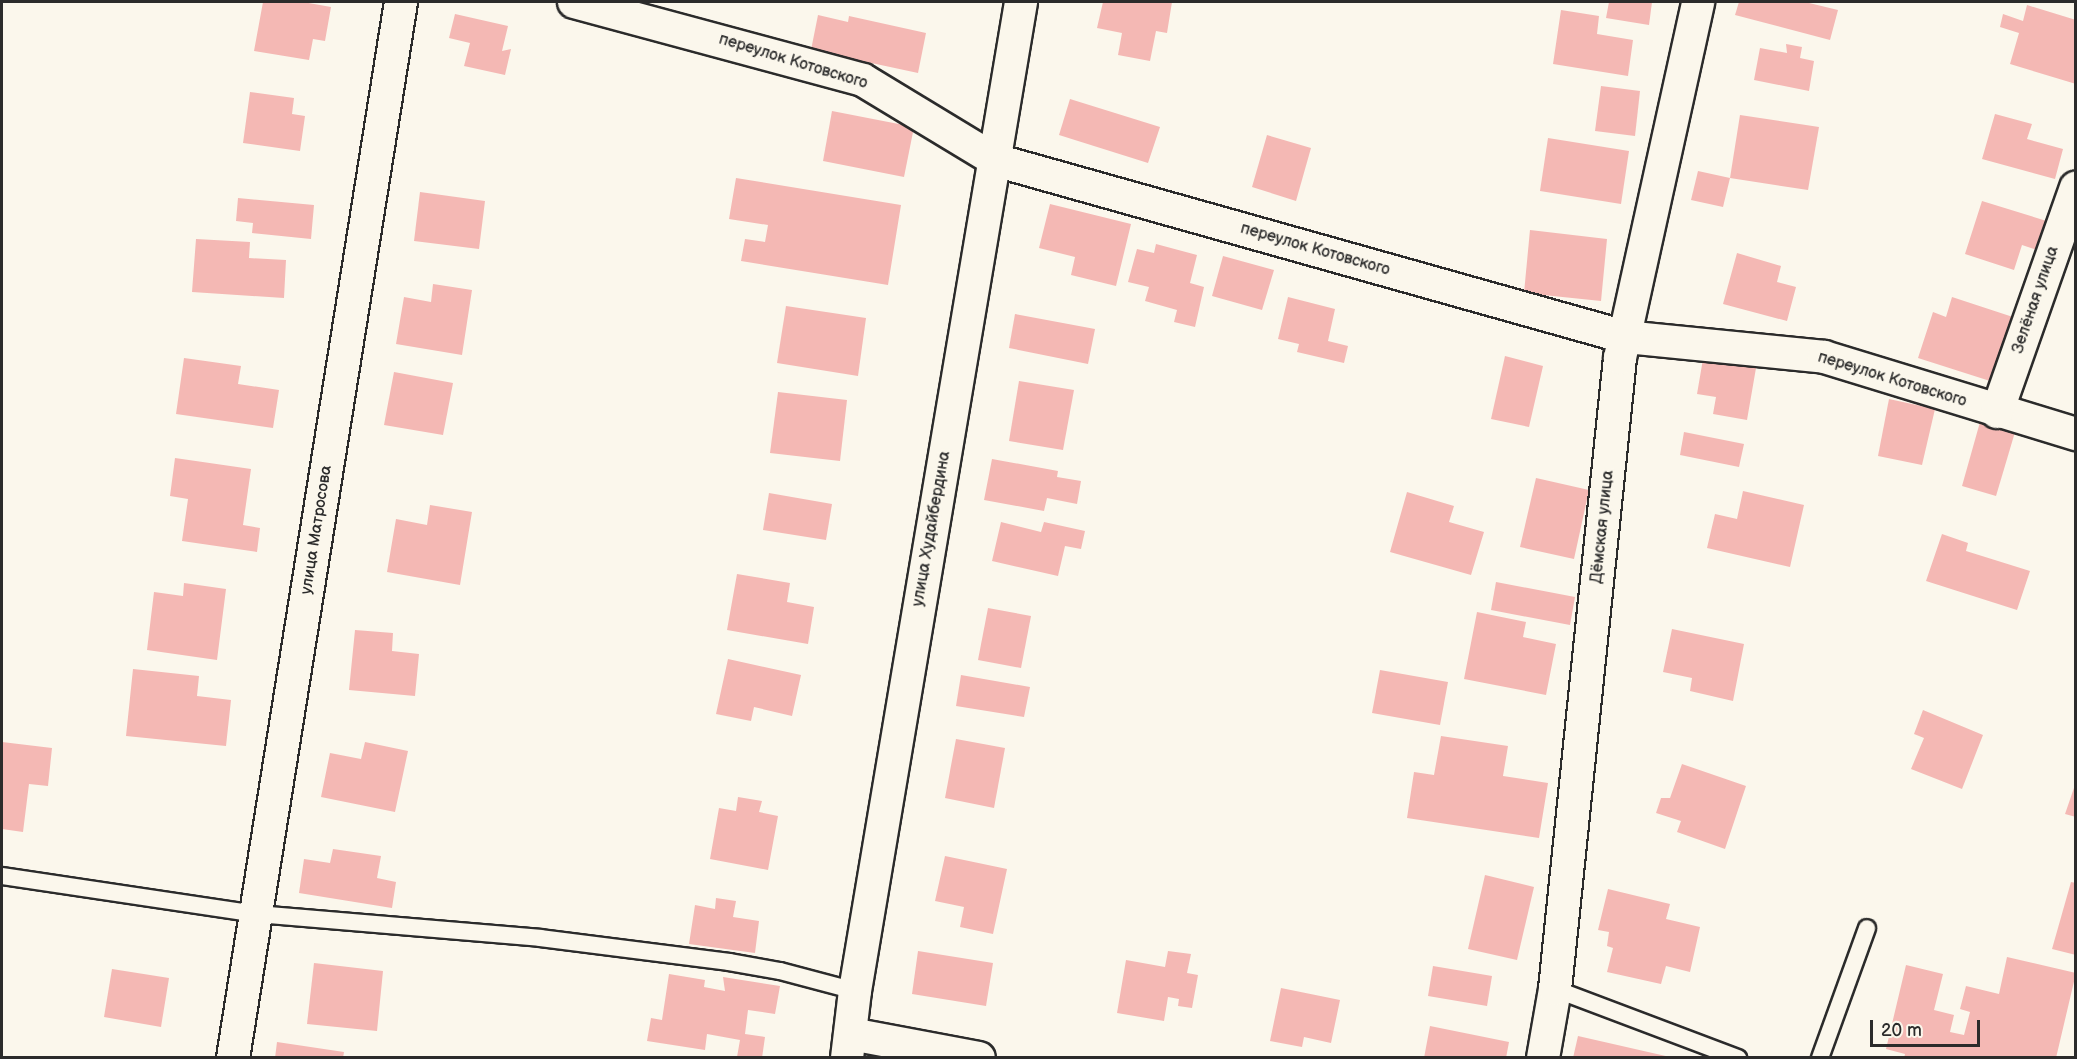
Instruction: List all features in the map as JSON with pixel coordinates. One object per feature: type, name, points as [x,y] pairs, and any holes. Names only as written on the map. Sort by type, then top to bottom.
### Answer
[{"type":"street","name":"улица Матросова","points":[[233,1058],[401,2]]},
{"type":"street","name":"переулок Котовского","points":[[574,2],[863,80],[995,160],[1625,337],[1824,357],[2076,434]]},
{"type":"street","name":"улица Худайбердина","points":[[849,1046],[855,991],[1021,2]]},
{"type":"street","name":"Дёмская улица","points":[[1543,1058],[1555,989],[1625,337],[1698,2]]},
{"type":"street","name":"Зелёная улица","points":[[1998,412],[2076,188]]},
{"type":"street","points":[[849,1046],[979,1058]]},
{"type":"lane","points":[[2,876],[256,914],[540,938],[729,962],[780,971],[855,991]]},
{"type":"lane","points":[[1820,1058],[1867,928]]},
{"type":"lane","points":[[1555,989],[1738,1058]]},
{"type":"building","points":[[263,2],[303,2],[331,7],[325,41],[313,39],[309,60],[254,51]]},
{"type":"building","points":[[1103,2],[1172,2],[1167,33],[1156,31],[1150,61],[1118,55],[1122,33],[1097,28]]},
{"type":"building","points":[[1609,2],[1652,2],[1649,25],[1606,18]]},
{"type":"building","points":[[1739,2],[1805,2],[1838,10],[1830,40],[1735,15]]},
{"type":"building","points":[[2027,5],[2076,20],[2076,84],[2010,64],[2019,33],[2000,27],[2003,14],[2023,21]]},
{"type":"building","points":[[1561,10],[1599,16],[1597,34],[1633,40],[1628,76],[1553,64]]},
{"type":"building","points":[[455,14],[508,26],[502,51],[511,49],[505,75],[464,66],[470,43],[449,38]]},
{"type":"building","points":[[818,15],[848,22],[849,16],[926,33],[918,73],[811,50]]},
{"type":"building","points":[[1786,44],[1802,47],[1800,58],[1814,61],[1809,91],[1754,80],[1760,48],[1787,53]]},
{"type":"building","points":[[1601,86],[1640,91],[1635,136],[1595,131]]},
{"type":"building","points":[[250,92],[294,98],[292,114],[305,116],[300,151],[243,143]]},
{"type":"building","points":[[1070,99],[1160,127],[1148,163],[1059,135]]},
{"type":"building","points":[[832,111],[914,127],[904,177],[823,161]]},
{"type":"building","points":[[1995,114],[2032,124],[2027,139],[2063,149],[2055,179],[1982,159]]},
{"type":"building","points":[[1740,115],[1819,127],[1808,190],[1730,178]]},
{"type":"building","points":[[1267,135],[1311,148],[1296,201],[1252,187]]},
{"type":"building","points":[[1548,138],[1629,151],[1621,204],[1540,191]]},
{"type":"building","points":[[1698,171],[1730,178],[1723,207],[1691,200]]},
{"type":"building","points":[[736,178],[901,205],[888,285],[741,261],[745,239],[765,242],[768,225],[729,219]]},
{"type":"building","points":[[420,192],[485,201],[479,249],[414,241]]},
{"type":"building","points":[[238,198],[314,205],[311,239],[252,233],[253,223],[236,221]]},
{"type":"building","points":[[1982,201],[2053,223],[2043,252],[2022,245],[2014,270],[1965,254]]},
{"type":"building","points":[[1050,204],[1131,224],[1116,286],[1071,275],[1075,257],[1039,248]]},
{"type":"building","points":[[1530,230],[1607,239],[1601,301],[1524,293]]},
{"type":"building","points":[[196,239],[250,242],[249,258],[286,260],[284,298],[192,292]]},
{"type":"building","points":[[1156,244],[1197,255],[1190,283],[1204,287],[1195,327],[1174,322],[1177,310],[1145,301],[1149,287],[1128,282],[1137,249],[1154,253]]},
{"type":"building","points":[[1737,253],[1781,266],[1777,282],[1796,287],[1787,321],[1723,304]]},
{"type":"building","points":[[1223,256],[1274,270],[1262,310],[1212,296]]},
{"type":"building","points":[[433,284],[472,290],[462,355],[396,344],[404,297],[431,302]]},
{"type":"building","points":[[1288,297],[1335,309],[1328,341],[1348,346],[1344,363],[1297,352],[1299,344],[1278,339]]},
{"type":"building","points":[[1952,297],[2019,319],[2009,349],[2001,346],[1990,381],[1918,358],[1933,312],[1946,317]]},
{"type":"building","points":[[786,306],[866,318],[858,376],[777,363]]},
{"type":"building","points":[[1015,314],[1095,329],[1088,364],[1009,348]]},
{"type":"building","points":[[1505,356],[1543,366],[1529,427],[1491,419]]},
{"type":"building","points":[[184,358],[241,366],[238,384],[279,390],[273,428],[176,414]]},
{"type":"building","points":[[1703,359],[1756,368],[1747,420],[1713,414],[1716,397],[1697,394]]},
{"type":"building","points":[[394,372],[453,383],[443,435],[384,425]]},
{"type":"building","points":[[1019,381],[1074,390],[1063,450],[1009,441]]},
{"type":"building","points":[[778,392],[847,400],[840,461],[770,453]]},
{"type":"building","points":[[1889,399],[1935,409],[1922,465],[1878,456]]},
{"type":"building","points":[[1980,422],[2015,432],[1996,496],[1962,486]]},
{"type":"building","points":[[1684,432],[1744,444],[1739,467],[1680,455]]},
{"type":"building","points":[[175,458],[251,469],[243,525],[260,528],[257,552],[182,541],[188,499],[170,496]]},
{"type":"building","points":[[992,459],[1058,471],[1057,477],[1081,481],[1077,504],[1047,498],[1044,511],[984,500]]},
{"type":"building","points":[[1536,478],[1589,490],[1574,559],[1520,547]]},
{"type":"building","points":[[1743,491],[1804,505],[1790,567],[1707,548],[1715,514],[1737,519]]},
{"type":"building","points":[[1407,492],[1454,506],[1449,522],[1484,532],[1471,575],[1390,552]]},
{"type":"building","points":[[769,493],[832,504],[826,540],[763,530]]},
{"type":"building","points":[[430,505],[472,512],[460,585],[387,572],[396,519],[427,525]]},
{"type":"building","points":[[1001,522],[1041,532],[1044,522],[1085,531],[1081,549],[1065,546],[1058,576],[992,561]]},
{"type":"building","points":[[1942,534],[1968,543],[1966,551],[2030,571],[2017,610],[1926,581]]},
{"type":"building","points":[[737,574],[790,583],[787,602],[814,607],[808,644],[727,630]]},
{"type":"building","points":[[1496,582],[1575,597],[1570,625],[1491,610]]},
{"type":"building","points":[[184,583],[226,589],[217,660],[147,650],[154,592],[183,596]]},
{"type":"building","points":[[988,608],[1031,616],[1021,668],[978,660]]},
{"type":"building","points":[[1477,612],[1526,622],[1523,637],[1556,644],[1546,695],[1464,679]]},
{"type":"building","points":[[1672,629],[1744,644],[1733,701],[1690,691],[1692,678],[1663,672]]},
{"type":"building","points":[[355,630],[393,633],[392,651],[419,654],[415,696],[349,690]]},
{"type":"building","points":[[728,659],[801,675],[792,716],[754,707],[751,721],[716,714]]},
{"type":"building","points":[[133,669],[199,676],[197,696],[231,700],[226,746],[126,736]]},
{"type":"building","points":[[1380,670],[1448,682],[1440,725],[1372,713]]},
{"type":"building","points":[[961,675],[1030,687],[1024,717],[956,706]]},
{"type":"building","points":[[1923,710],[1983,735],[1962,789],[1911,769],[1924,738],[1914,734]]},
{"type":"building","points":[[1441,736],[1508,746],[1503,776],[1548,783],[1539,838],[1407,818],[1414,772],[1434,775]]},
{"type":"building","points":[[956,739],[1005,748],[994,808],[945,798]]},
{"type":"building","points":[[2,742],[52,748],[48,786],[29,784],[23,832],[2,829]]},
{"type":"building","points":[[365,742],[408,751],[395,812],[321,797],[330,753],[361,759]]},
{"type":"building","points":[[1682,764],[1746,786],[1725,849],[1677,832],[1681,821],[1656,813],[1661,798],[1670,798]]},
{"type":"building","points":[[2076,785],[2076,817],[2065,814]]},
{"type":"building","points":[[738,797],[762,801],[759,812],[778,816],[768,870],[710,859],[719,808],[736,811]]},
{"type":"building","points":[[333,849],[381,856],[377,878],[396,882],[392,908],[299,893],[304,859],[330,863]]},
{"type":"building","points":[[945,856],[1007,869],[993,934],[960,927],[964,907],[935,901]]},
{"type":"building","points":[[1485,875],[1534,887],[1517,960],[1468,949]]},
{"type":"building","points":[[2071,882],[2076,883],[2076,955],[2052,949]]},
{"type":"building","points":[[1608,889],[1670,904],[1666,919],[1700,927],[1690,972],[1666,966],[1661,984],[1607,972],[1613,948],[1607,946],[1609,932],[1598,930]]},
{"type":"building","points":[[716,898],[736,901],[733,917],[759,921],[755,953],[689,944],[695,905],[715,909]]},
{"type":"building","points":[[918,951],[993,963],[986,1006],[912,994]]},
{"type":"building","points":[[1168,951],[1191,954],[1187,973],[1198,975],[1192,1008],[1178,1006],[1179,999],[1168,997],[1164,1021],[1117,1013],[1126,960],[1165,967]]},
{"type":"building","points":[[2007,957],[2076,973],[2056,1058],[1904,1058],[1905,1054],[1886,1049],[1906,965],[1943,974],[1934,1010],[1954,1015],[1950,1032],[1964,1035],[1970,1012],[1960,1009],[1966,986],[1999,994]]},
{"type":"building","points":[[314,963],[383,971],[377,1031],[307,1024]]},
{"type":"building","points":[[1433,966],[1492,976],[1487,1006],[1428,996]]},
{"type":"building","points":[[112,969],[169,978],[161,1027],[104,1017]]},
{"type":"building","points":[[669,974],[705,980],[704,987],[725,991],[723,977],[780,986],[775,1014],[748,1010],[745,1034],[765,1037],[762,1058],[737,1057],[740,1040],[707,1034],[705,1050],[647,1041],[651,1018],[662,1020]]},
{"type":"building","points":[[1281,988],[1340,1000],[1331,1043],[1304,1037],[1302,1047],[1270,1041]]},
{"type":"building","points":[[1430,1026],[1509,1042],[1506,1058],[1424,1058]]},
{"type":"building","points":[[1578,1036],[1670,1057],[1670,1058],[1573,1058]]},
{"type":"building","points":[[277,1042],[344,1052],[343,1058],[275,1058]]}]
